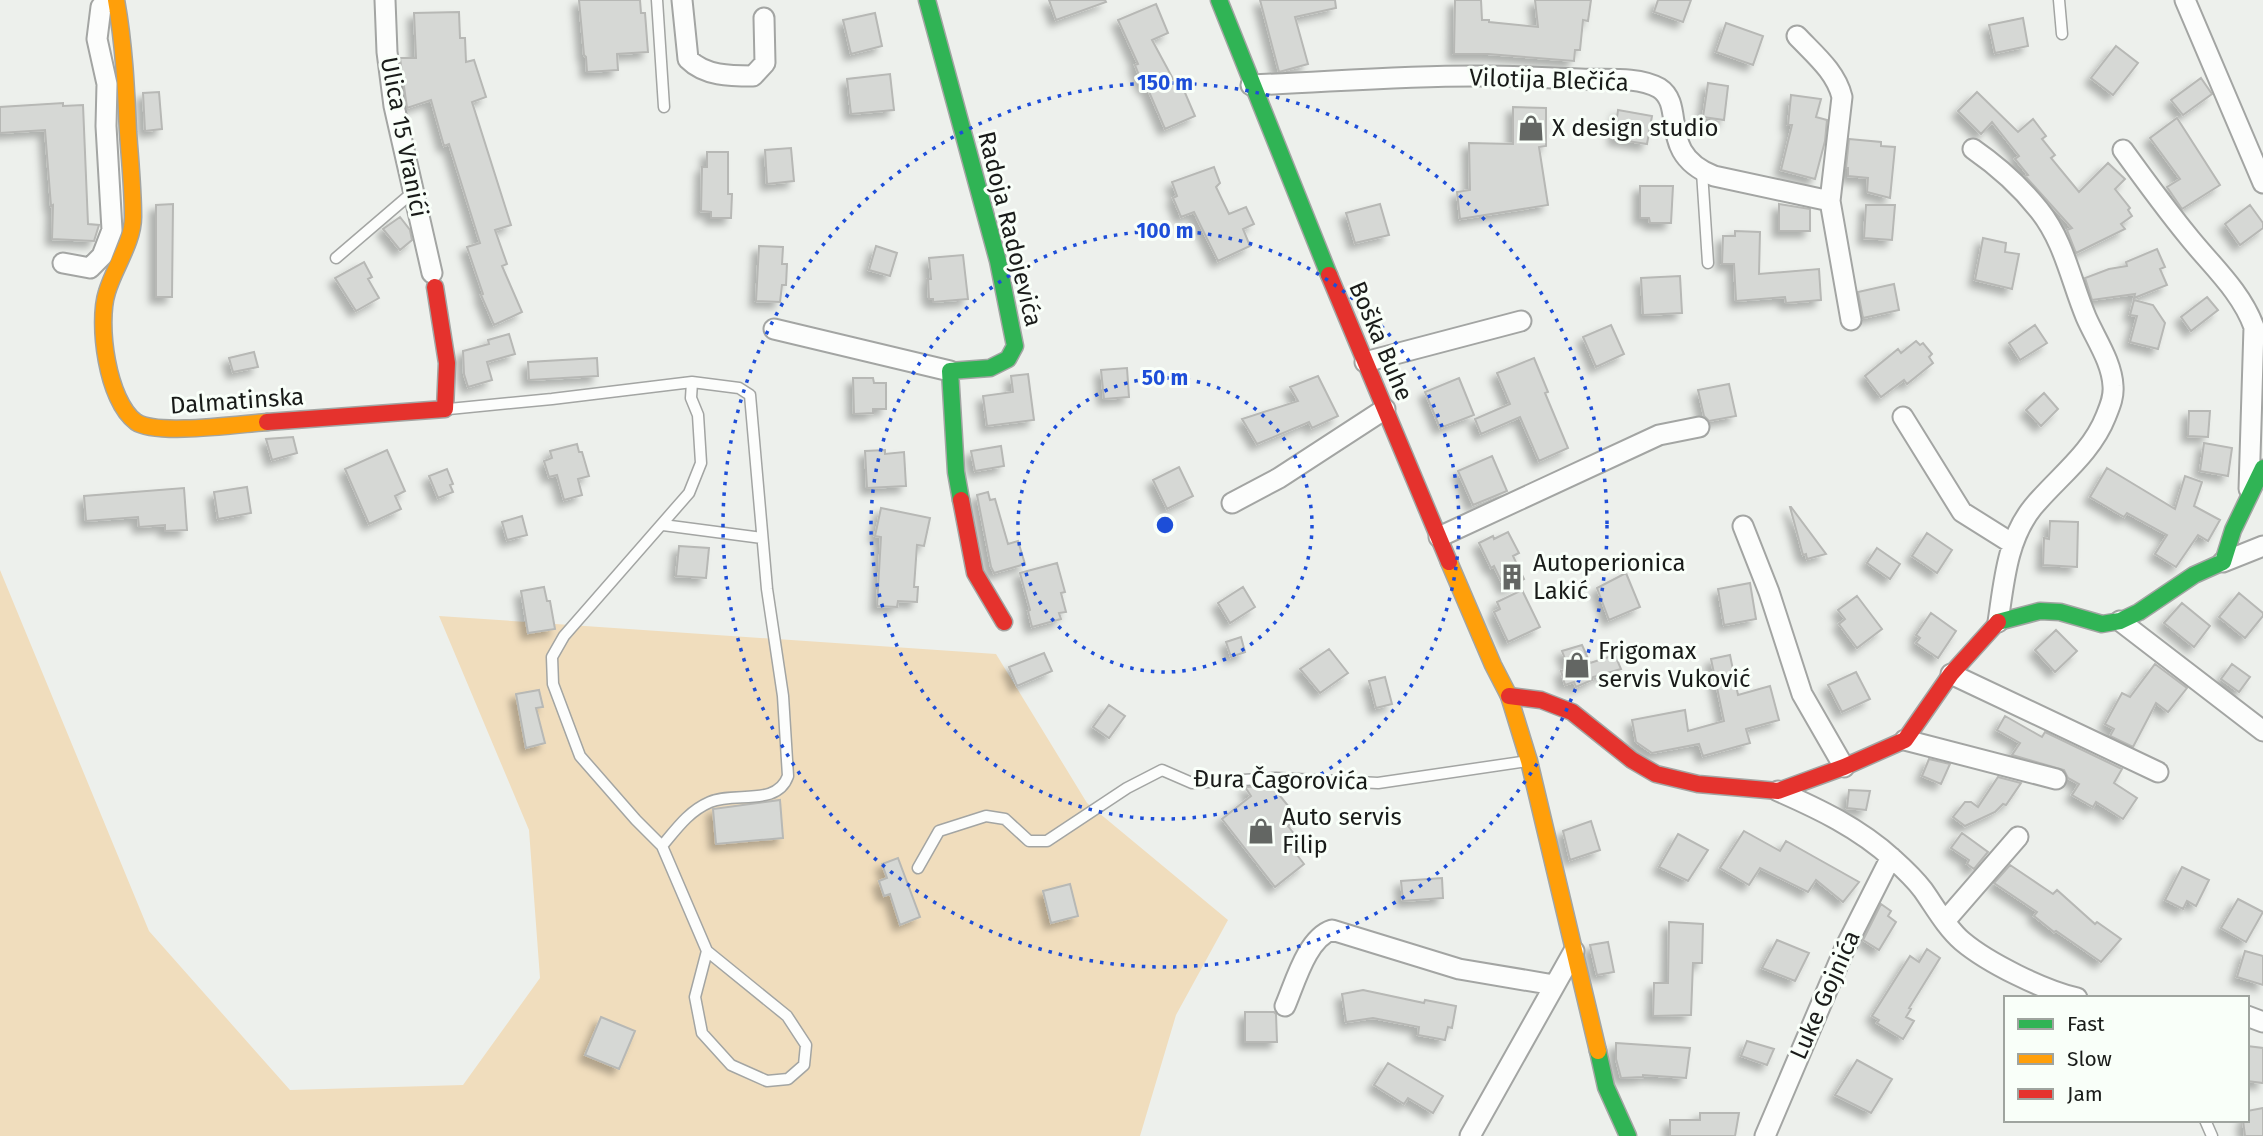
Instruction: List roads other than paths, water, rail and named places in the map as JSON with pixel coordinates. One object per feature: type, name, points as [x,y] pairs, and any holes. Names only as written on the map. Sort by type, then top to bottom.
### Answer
[{"type":"street","points":[[63,264],[90,268],[102,256],[112,230],[106,126],[107,84],[97,39],[101,7],[107,0]]},
{"type":"street","name":"Dalmatinska","points":[[116,0],[124,37],[132,220],[130,235],[109,284],[103,316],[104,335],[117,393],[124,410],[135,421],[148,427],[167,429],[445,409]]},
{"type":"street","name":"Ulica 15 Vranići","points":[[385,0],[387,52],[394,106],[434,280]]},
{"type":"street","points":[[682,0],[688,59],[700,69],[728,76],[753,76],[765,63],[764,18]]},
{"type":"street","name":"Radoja Radojevića","points":[[927,0],[998,261],[1015,346],[1009,359],[990,368],[950,371]]},
{"type":"street","name":"Boška Buhe","points":[[1219,0],[1251,85],[1384,409],[1493,665],[1509,696]]},
{"type":"street","points":[[2185,0],[2263,183]]},
{"type":"street","points":[[1797,36],[1832,74],[1839,84],[1842,97],[1830,201],[1851,320]]},
{"type":"street","name":"Vilotija Blečića","points":[[1251,85],[1484,75],[1635,81],[1661,89],[1668,97],[1677,142],[1684,156],[1702,172]]},
{"type":"street","points":[[1973,149],[2000,168],[2017,185],[2053,231],[2086,317],[2106,360],[2113,384],[2112,399],[2093,442],[2066,475],[2033,508],[2013,544],[2006,568],[1998,622]]},
{"type":"street","points":[[2123,150],[2187,235],[2238,295],[2249,313],[2254,327],[2249,493]]},
{"type":"street","points":[[1702,172],[1830,201]]},
{"type":"street","points":[[434,280],[446,355],[448,393],[445,409]]},
{"type":"street","points":[[1365,362],[1521,321]]},
{"type":"street","points":[[774,329],[950,371],[956,472],[975,573],[1004,622]]},
{"type":"street","points":[[1232,503],[1279,478],[1384,409]]},
{"type":"street","points":[[1903,417],[1962,512],[2013,544]]},
{"type":"street","points":[[1439,537],[1659,435],[1699,427]]},
{"type":"street","points":[[2223,562],[2233,530],[2263,468]]},
{"type":"street","points":[[1744,526],[1802,694],[1844,767]]},
{"type":"street","points":[[1777,791],[1844,767],[1905,740],[1951,674],[1998,622],[2040,611],[2060,612],[2102,624],[2120,621],[2139,612],[2194,575],[2263,546]]},
{"type":"street","points":[[2120,621],[2263,731]]},
{"type":"street","points":[[1951,674],[2158,772]]},
{"type":"street","points":[[1628,1136],[1606,1087],[1529,761],[1509,696],[1541,700],[1572,712],[1632,760],[1656,774],[1698,784],[1777,791],[1821,809],[1856,830],[1891,857],[1920,886],[1961,940],[1988,958],[2038,984],[2071,996]]},
{"type":"street","points":[[1905,740],[2056,779]]},
{"type":"street","points":[[1945,921],[2018,837]]},
{"type":"street","name":"Luke Gojnića","points":[[1765,1136],[1845,947],[1891,857]]},
{"type":"street","points":[[1285,1006],[1311,946],[1320,936],[1332,930],[1458,969],[1554,985]]},
{"type":"street","points":[[1470,1136],[1574,951]]},
{"type":"lane","points":[[657,0],[664,107]]},
{"type":"lane","points":[[2059,0],[2062,34]]},
{"type":"lane","points":[[1702,172],[1708,263]]},
{"type":"lane","points":[[336,258],[413,191]]},
{"type":"lane","points":[[445,409],[692,382],[739,388],[750,395],[767,589],[783,696],[788,776],[785,786],[775,793],[712,801],[687,816],[662,846]]},
{"type":"lane","points":[[692,382],[691,398],[698,415],[701,463],[690,493],[564,636],[552,657],[552,684],[580,756],[662,846],[707,951],[787,1016],[806,1045],[804,1065],[788,1079],[767,1081],[731,1065],[702,1033],[695,997],[707,951]]},
{"type":"lane","points":[[663,525],[762,538]]},
{"type":"lane","name":"Đura Čagorovića","points":[[918,868],[939,831],[986,816],[1005,819],[1029,841],[1047,841],[1127,788],[1162,770],[1192,783],[1276,778],[1377,783],[1529,761]]},
{"type":"place","name":"X design studio","points":[[1531,128]]},
{"type":"place","name":"Autoperionica Lakić","points":[[1512,577]]},
{"type":"place","name":"Frigomax servis Vuković","points":[[1577,665]]},
{"type":"place","name":"Auto servis Filip","points":[[1261,831]]}]
